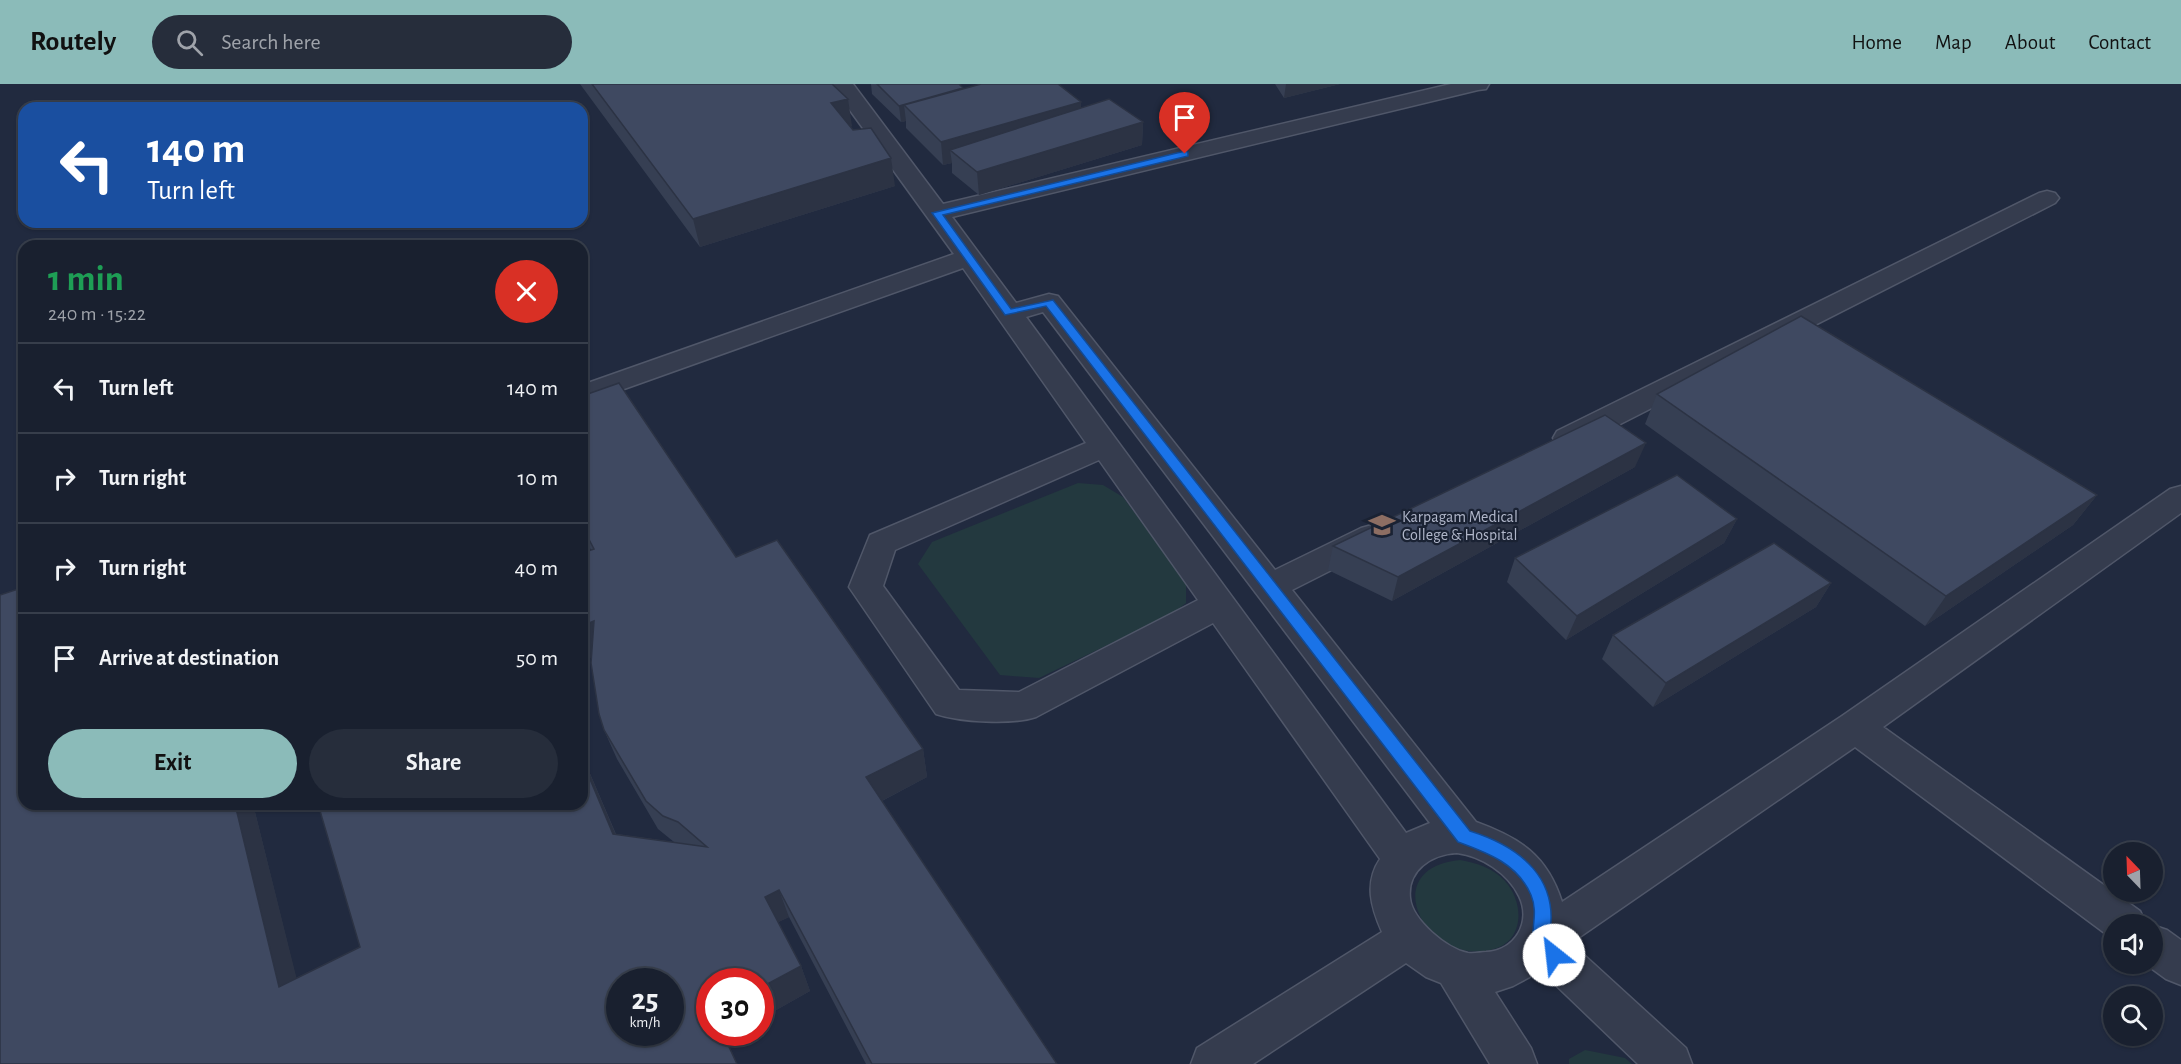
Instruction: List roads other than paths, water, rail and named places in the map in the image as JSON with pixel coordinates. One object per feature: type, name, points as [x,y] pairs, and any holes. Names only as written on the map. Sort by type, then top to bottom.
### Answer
[{"type":"street","points":[[842,84],[1401,857]]},
{"type":"street","points":[[937,213],[1478,84]]},
{"type":"street","points":[[1546,449],[2047,198]]},
{"type":"street","points":[[588,393],[969,257]]},
{"type":"street","points":[[1009,313],[1049,302],[1464,837]]},
{"type":"street","points":[[1103,447],[881,543],[866,586],[949,705],[1023,707],[1220,604]]},
{"type":"street","points":[[1539,941],[1544,919],[1540,896],[1529,875],[1511,857],[1488,844],[1464,837],[1440,837],[1418,844],[1401,857],[1392,875],[1390,896],[1394,917],[1421,952],[1438,963],[1456,969],[1482,974],[1506,970],[1526,958],[1539,941],[1855,727],[2181,497]]},
{"type":"street","points":[[1269,587],[1397,523]]},
{"type":"street","points":[[1855,727],[2111,914]]},
{"type":"street","points":[[1213,1064],[1408,938]]},
{"type":"street","points":[[1539,941],[1670,1064]]},
{"type":"street","points":[[2163,952],[2181,964]]},
{"type":"street","points":[[1456,969],[1515,1064]]},
{"type":"place","name":"Karpagam Medical College & Hospital","points":[[1382,525]]}]
